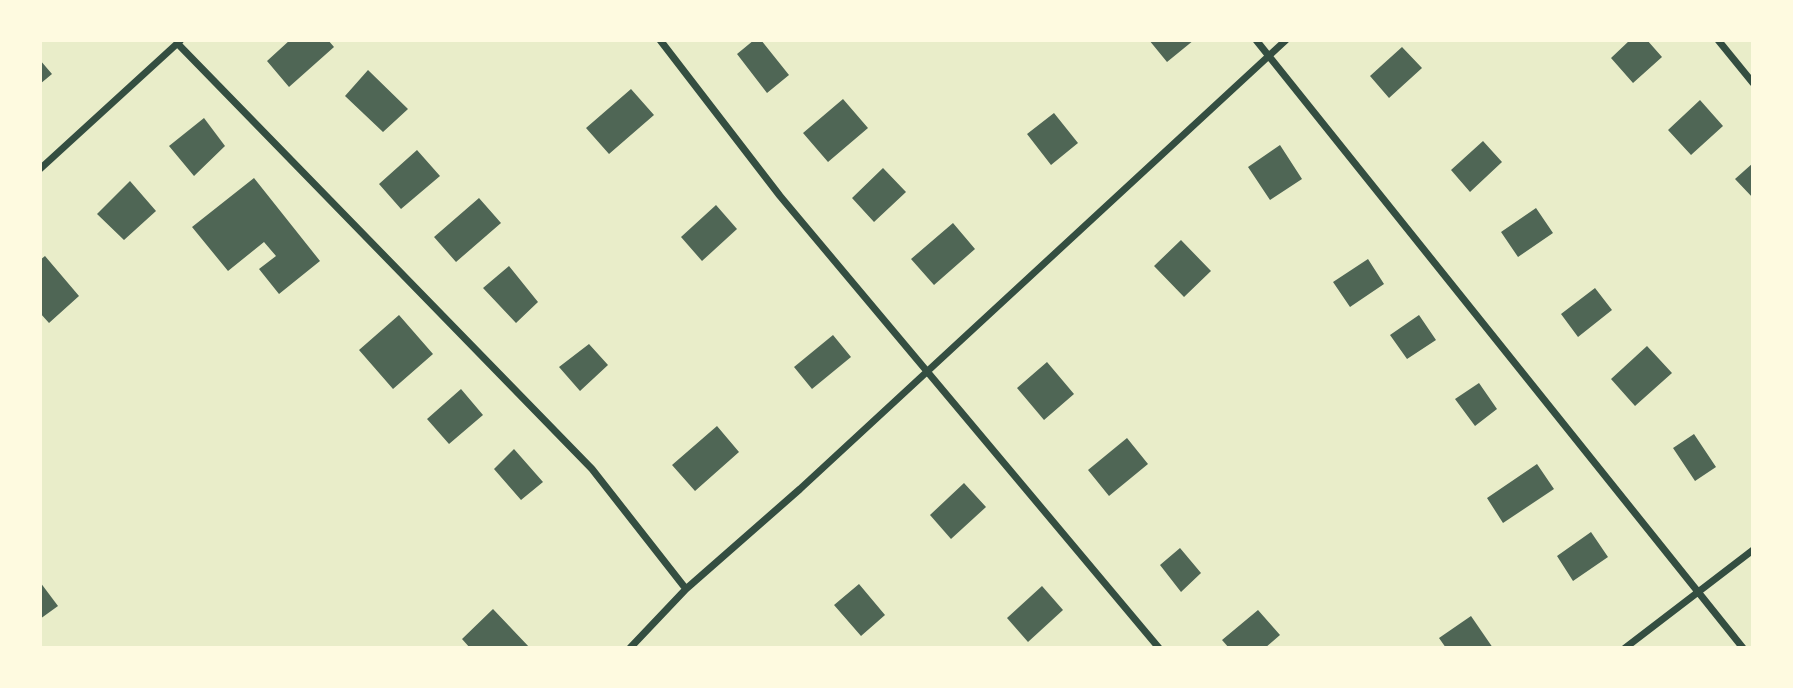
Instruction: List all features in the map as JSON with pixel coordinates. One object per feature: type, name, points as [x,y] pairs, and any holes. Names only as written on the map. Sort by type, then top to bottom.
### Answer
[{"type":"street","points":[[660,40],[780,196],[1159,648]]},
{"type":"street","points":[[1256,40],[1743,648]]},
{"type":"street","points":[[630,648],[685,589],[927,373],[1286,40]]},
{"type":"street","points":[[1718,40],[1753,83]]},
{"type":"street","points":[[40,169],[179,41],[592,469],[685,589]]},
{"type":"street","points":[[1625,648],[1753,550]]},
{"type":"building","points":[[290,40],[328,40],[334,47],[289,87],[267,61]]},
{"type":"building","points":[[754,40],[761,40],[789,75],[767,93],[737,54]]},
{"type":"building","points":[[1149,40],[1194,40],[1167,62]]},
{"type":"building","points":[[1630,40],[1647,40],[1662,57],[1633,83],[1611,58]]},
{"type":"building","points":[[1402,47],[1422,68],[1389,98],[1370,76]]},
{"type":"building","points":[[40,60],[52,74],[40,84]]},
{"type":"building","points":[[368,70],[408,109],[383,132],[345,96]]},
{"type":"building","points":[[631,89],[654,115],[609,154],[586,128]]},
{"type":"building","points":[[843,99],[868,128],[828,162],[803,133]]},
{"type":"building","points":[[1700,100],[1723,126],[1691,155],[1668,130]]},
{"type":"building","points":[[1054,113],[1078,143],[1051,165],[1027,134]]},
{"type":"building","points":[[204,118],[225,146],[194,176],[169,146]]},
{"type":"building","points":[[1483,141],[1502,162],[1470,192],[1451,170]]},
{"type":"building","points":[[1280,145],[1302,179],[1270,200],[1248,167]]},
{"type":"building","points":[[417,150],[440,176],[401,209],[379,184]]},
{"type":"building","points":[[1753,163],[1753,198],[1735,179]]},
{"type":"building","points":[[883,168],[906,192],[874,222],[852,198]]},
{"type":"building","points":[[254,178],[320,261],[279,294],[259,269],[276,256],[264,242],[228,271],[192,227]]},
{"type":"building","points":[[130,181],[156,211],[124,240],[97,214]]},
{"type":"building","points":[[479,198],[501,223],[456,262],[434,237]]},
{"type":"building","points":[[716,205],[737,229],[702,261],[681,237]]},
{"type":"building","points":[[1536,208],[1553,233],[1518,257],[1501,232]]},
{"type":"building","points":[[953,223],[975,249],[934,285],[911,259]]},
{"type":"building","points":[[1181,240],[1211,271],[1184,297],[1154,266]]},
{"type":"building","points":[[45,256],[79,296],[49,323],[40,313],[40,260]]},
{"type":"building","points":[[1368,259],[1384,284],[1350,307],[1333,282]]},
{"type":"building","points":[[509,266],[538,302],[516,323],[483,288]]},
{"type":"building","points":[[1595,288],[1612,310],[1578,337],[1561,314]]},
{"type":"building","points":[[399,315],[433,354],[393,389],[359,350]]},
{"type":"building","points":[[1419,315],[1436,340],[1407,359],[1390,335]]},
{"type":"building","points":[[833,335],[851,357],[812,389],[794,367]]},
{"type":"building","points":[[589,344],[608,365],[580,391],[559,367]]},
{"type":"building","points":[[1647,346],[1672,373],[1635,406],[1611,379]]},
{"type":"building","points":[[1047,362],[1074,394],[1044,420],[1017,388]]},
{"type":"building","points":[[1479,383],[1497,409],[1475,426],[1455,399]]},
{"type":"building","points":[[461,389],[483,415],[449,444],[427,419]]},
{"type":"building","points":[[717,426],[739,452],[695,491],[672,465]]},
{"type":"building","points":[[1694,434],[1716,467],[1695,481],[1673,448]]},
{"type":"building","points":[[1127,438],[1148,464],[1109,496],[1088,470]]},
{"type":"building","points":[[514,449],[543,482],[521,500],[494,469]]},
{"type":"building","points":[[1537,464],[1554,489],[1503,523],[1487,498]]},
{"type":"building","points":[[964,483],[986,507],[951,539],[930,515]]},
{"type":"building","points":[[1591,532],[1608,557],[1573,581],[1557,556]]},
{"type":"building","points":[[1180,548],[1201,573],[1181,592],[1160,565]]},
{"type":"building","points":[[40,582],[58,606],[40,619]]},
{"type":"building","points":[[859,584],[885,615],[861,636],[834,605]]},
{"type":"building","points":[[1042,586],[1063,610],[1028,642],[1007,618]]},
{"type":"building","points":[[493,609],[530,648],[470,648],[462,639]]},
{"type":"building","points":[[1258,610],[1280,635],[1265,648],[1229,648],[1222,640]]},
{"type":"building","points":[[1471,616],[1493,648],[1446,648],[1439,638]]}]
